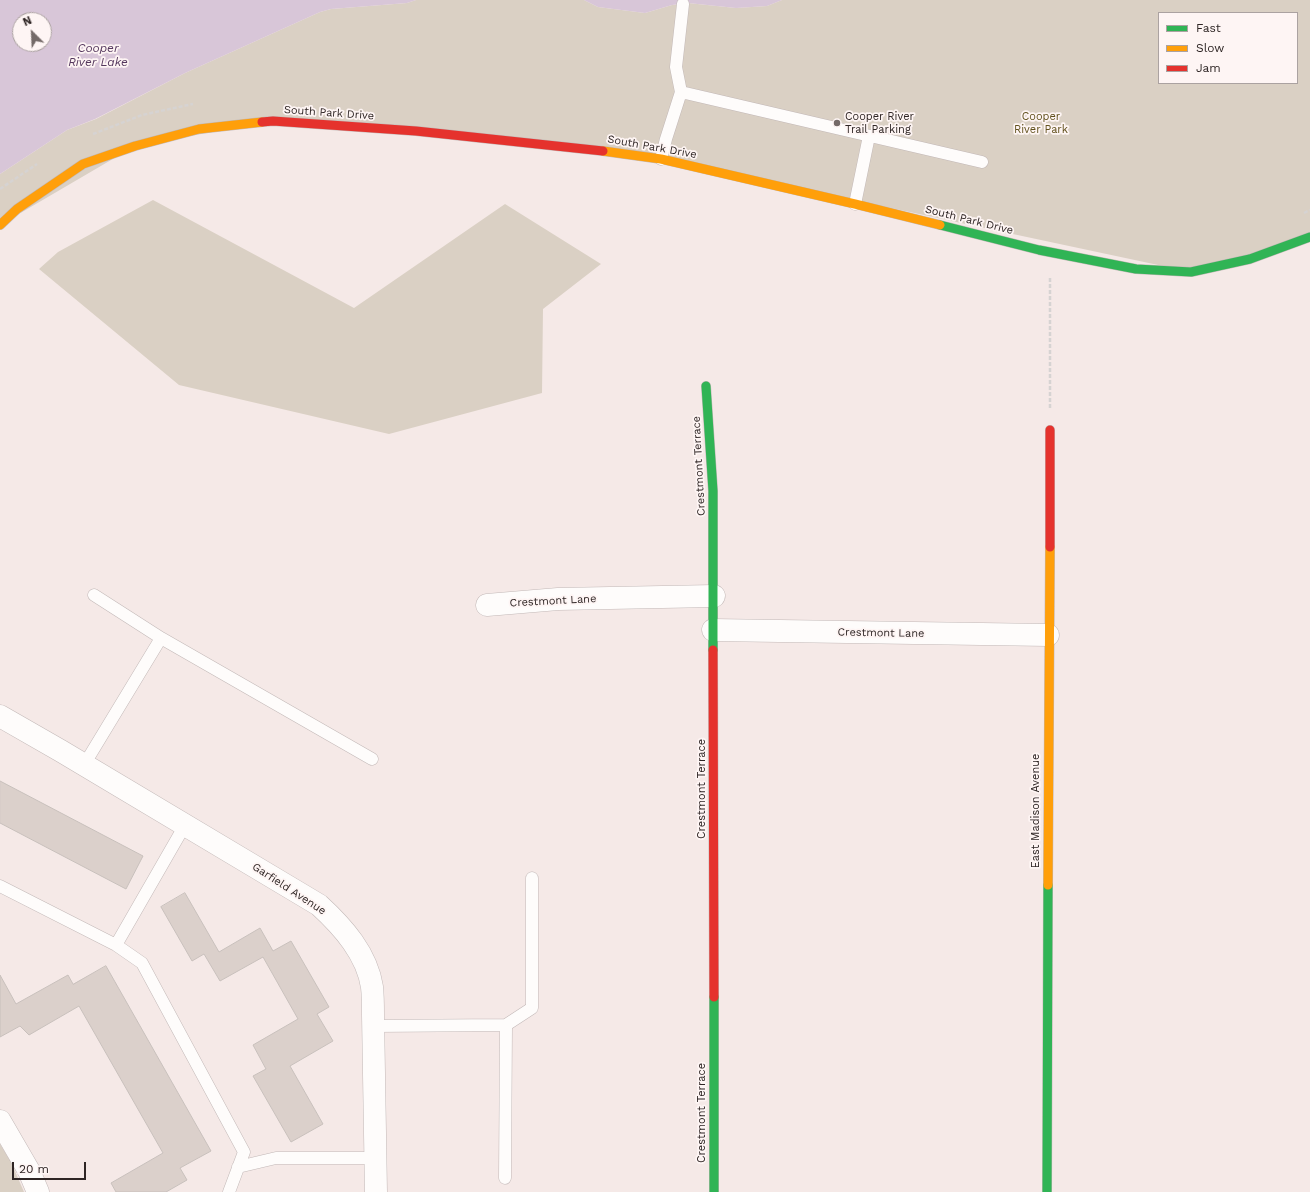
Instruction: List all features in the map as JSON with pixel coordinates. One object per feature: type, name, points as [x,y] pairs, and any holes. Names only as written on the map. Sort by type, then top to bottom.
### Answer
[{"type":"street","name":"South Park Drive","points":[[0,225],[17,209],[83,164],[135,146],[199,129],[273,122],[416,132],[599,150],[661,159],[855,204],[1050,252],[1136,270],[1191,272],[1250,259],[1310,237]]},
{"type":"street","name":"Crestmont Terrace","points":[[706,386],[713,491],[714,1192]]},
{"type":"street","name":"East Madison Avenue","points":[[1047,1192],[1050,430]]},
{"type":"street","name":"Crestmont Lane","points":[[488,605],[558,599],[714,596]]},
{"type":"street","name":"Crestmont Lane","points":[[713,630],[1048,635]]},
{"type":"street","name":"Garfield Avenue","points":[[0,716],[319,906],[337,922],[365,963],[372,986],[376,1192]]},
{"type":"street","points":[[0,1121],[29,1171],[38,1192]]},
{"type":"lane","points":[[661,159],[681,92],[676,67],[683,4]]},
{"type":"lane","points":[[681,92],[982,162]]},
{"type":"lane","points":[[855,204],[869,136]]},
{"type":"lane","points":[[94,595],[161,638],[372,759]]},
{"type":"lane","points":[[84,765],[161,638]]},
{"type":"lane","points":[[116,945],[185,825]]},
{"type":"lane","points":[[373,1026],[506,1025],[532,1008],[532,878]]},
{"type":"lane","points":[[0,886],[116,945],[142,963],[244,1152],[229,1192]]},
{"type":"lane","points":[[506,1025],[506,1178]]},
{"type":"lane","points":[[238,1167],[276,1158],[375,1158]]},
{"type":"path","points":[[1050,252],[1050,430]]},
{"type":"green space","name":"Cooper River Park","points":[[416,0],[584,0],[598,7],[645,13],[672,5],[688,3],[736,8],[767,6],[782,0],[1310,0],[1310,237],[1191,272],[661,159],[273,121],[135,146],[0,225],[0,174],[67,130],[96,119],[185,73],[320,12],[331,9],[407,3]]},
{"type":"green space","points":[[153,200],[354,308],[505,204],[601,264],[543,309],[542,393],[389,434],[179,385],[39,269],[58,252]]},
{"type":"green space","points":[[0,1144],[11,1162],[24,1192],[0,1192]]},
{"type":"water","name":"Cooper River Lake","points":[[0,0],[416,0],[407,3],[331,9],[320,12],[185,73],[95,119],[67,130],[0,174]]},
{"type":"water","points":[[584,0],[782,0],[767,6],[736,8],[688,3],[672,5],[645,13],[598,7]]},
{"type":"building","points":[[0,781],[143,856],[126,889],[0,823]]},
{"type":"building","points":[[185,893],[219,952],[260,928],[273,951],[291,941],[329,1007],[317,1014],[333,1041],[290,1066],[323,1124],[291,1142],[253,1076],[266,1069],[253,1045],[298,1019],[263,957],[220,981],[204,954],[192,961],[161,907]]},
{"type":"building","points":[[106,966],[211,1151],[180,1168],[187,1180],[166,1192],[116,1192],[111,1183],[163,1153],[79,1006],[29,1035],[20,1026],[0,1037],[0,975],[16,1004],[68,975],[73,984]]},
{"type":"traffic: fast","points":[[940,225],[1039,250],[1136,269],[1191,272],[1250,259],[1310,237]]},
{"type":"traffic: fast","points":[[706,386],[713,491],[713,650]]},
{"type":"traffic: fast","points":[[1047,1192],[1048,885]]},
{"type":"traffic: fast","points":[[714,997],[714,1192]]},
{"type":"traffic: slow","points":[[0,225],[17,209],[83,164],[135,146],[199,129],[262,122]]},
{"type":"traffic: slow","points":[[603,151],[661,159],[940,225]]},
{"type":"traffic: slow","points":[[1048,885],[1050,547]]},
{"type":"traffic: jam","points":[[262,122],[273,121],[416,131],[603,151]]},
{"type":"traffic: jam","points":[[1050,430],[1050,547]]},
{"type":"traffic: jam","points":[[713,650],[714,997]]},
{"type":"place","name":"Cooper River Trail Parking","points":[[837,123]]}]
